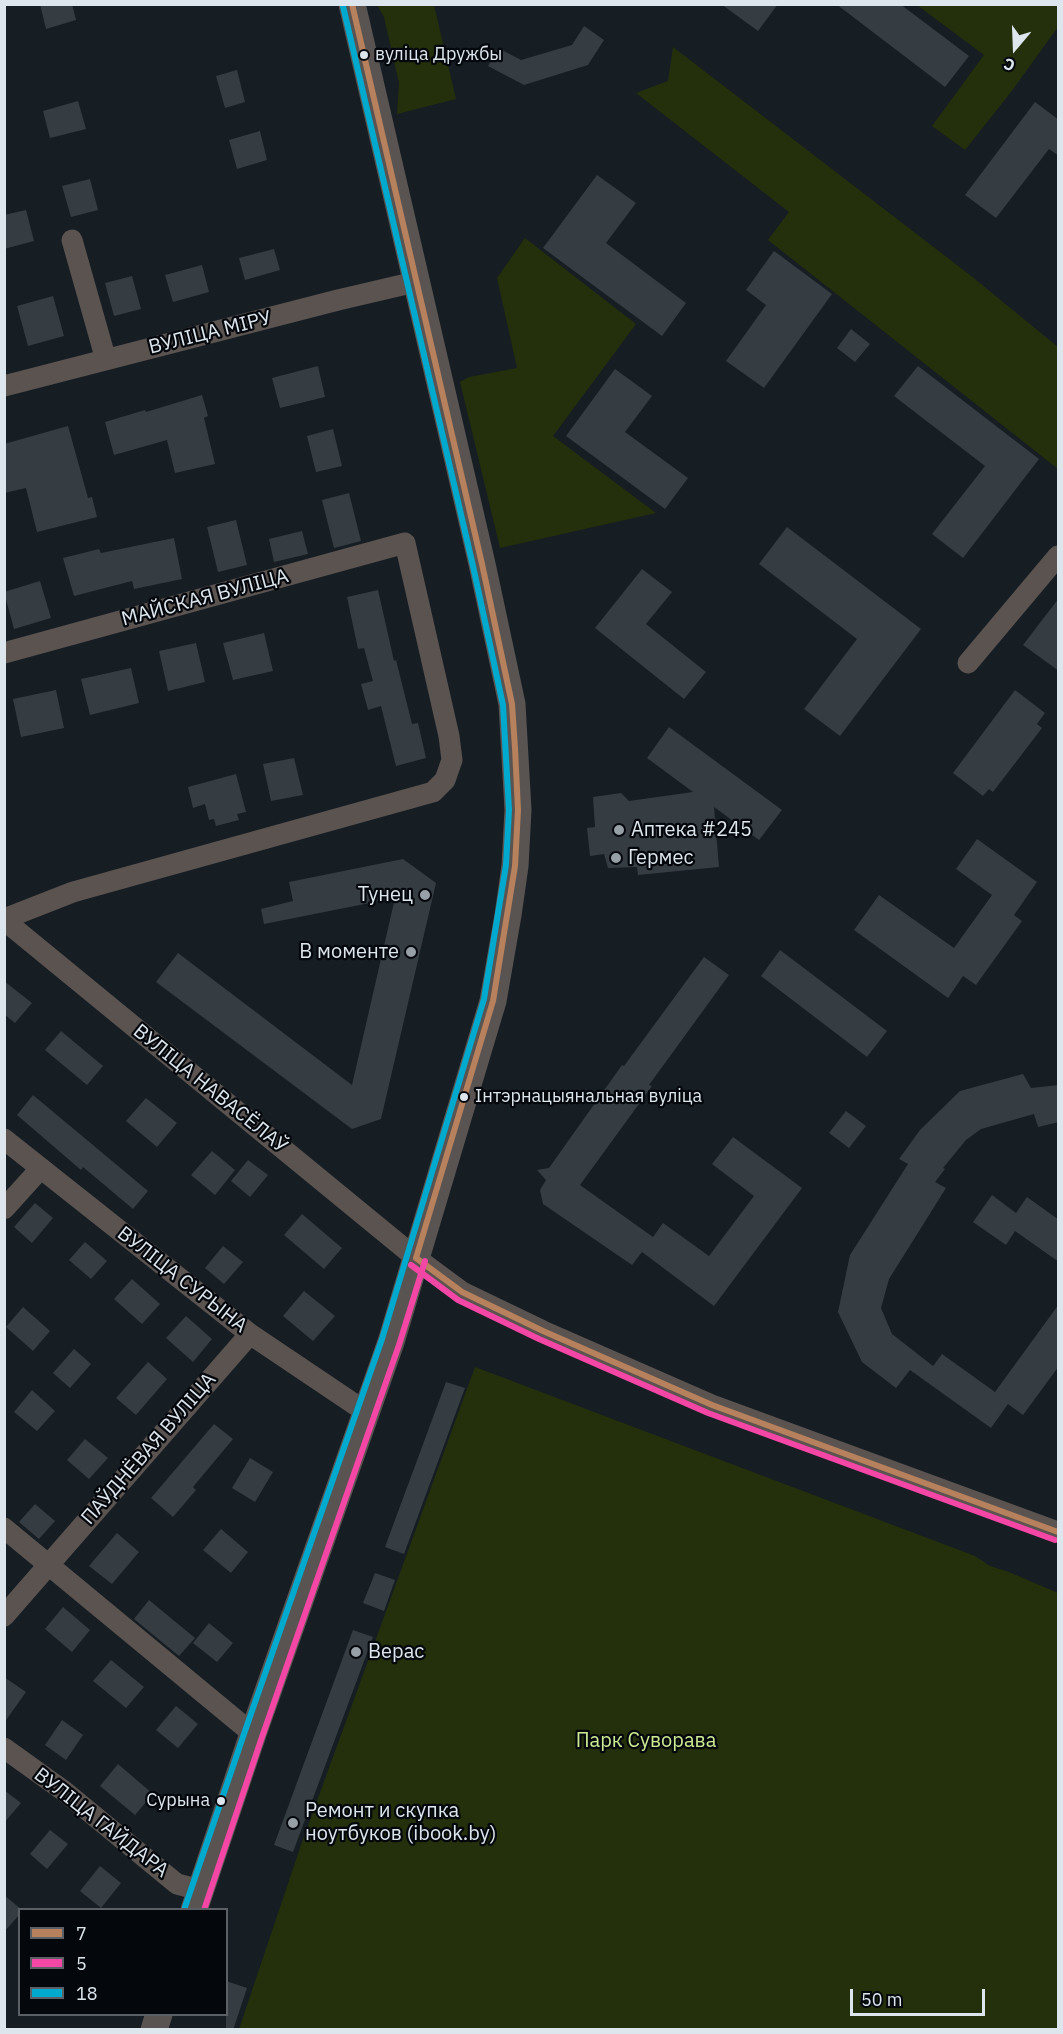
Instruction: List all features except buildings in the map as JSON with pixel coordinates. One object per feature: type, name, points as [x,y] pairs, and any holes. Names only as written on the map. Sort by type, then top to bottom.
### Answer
[{"type":"main road","points":[[197,1900],[252,1734],[391,1342],[492,1001],[510,905],[518,810],[512,704],[482,564],[352,4]]},
{"type":"street","points":[[72,240],[106,360]]},
{"type":"street","name":"ВУЛІЦА МІРУ","points":[[4,386],[415,282]]},
{"type":"street","name":"МАЙСКАЯ ВУЛІЦА","points":[[4,653],[405,543],[449,736],[452,760],[445,780],[433,792],[73,892],[4,920]]},
{"type":"street","points":[[968,663],[1059,556]]},
{"type":"street","name":"ВУЛІЦА НАВАСЁЛАЎ","points":[[4,920],[416,1258],[462,1292],[543,1331],[711,1405],[1059,1532]]},
{"type":"street","name":"ВУЛІЦА СУРЫНА","points":[[4,1139],[250,1334],[366,1412]]},
{"type":"street","points":[[4,1209],[41,1168]]},
{"type":"street","name":"ПАЎДНЁВАЯ ВУЛІЦА","points":[[4,1616],[250,1334]]},
{"type":"street","points":[[4,1528],[49,1563],[252,1734]]},
{"type":"street","name":"ВУЛІЦА ГАЙДАРА","points":[[4,1748],[64,1791],[197,1900]]},
{"type":"green space","points":[[377,5],[434,5],[456,99],[397,114],[399,83],[384,17]]},
{"type":"green space","points":[[917,5],[1058,5],[1058,27],[965,150],[932,126],[984,55]]},
{"type":"green space","points":[[673,47],[970,275],[1058,347],[1058,469],[768,240],[789,212],[636,93],[668,81]]},
{"type":"green space","points":[[525,238],[636,324],[553,436],[656,513],[500,548],[460,382],[469,377],[517,368],[497,278]]},
{"type":"green space","name":"Парк Суворава","points":[[475,1367],[975,1556],[990,1566],[1058,1593],[1058,2029],[239,2029],[302,1842]]},
{"type":"transit line","name":"7","points":[[352,4],[482,564],[512,704],[515,748],[518,810],[515,866],[493,1001],[416,1258]]},
{"type":"transit line","name":"18","points":[[185,1907],[382,1339],[484,999],[506,865],[509,810],[503,705],[343,6]]},
{"type":"transit line","name":"7","points":[[416,1258],[462,1292],[543,1331],[712,1405],[1058,1532]]},
{"type":"transit line","name":"5","points":[[205,1908],[399,1345],[425,1261]]},
{"type":"transit line","name":"5","points":[[411,1265],[458,1300],[539,1339],[708,1413],[1055,1540]]},
{"type":"place","name":"вуліца Дружбы","points":[[364,55]]},
{"type":"place","name":"Аптека #245","points":[[619,830]]},
{"type":"place","name":"Гермес","points":[[616,858]]},
{"type":"place","name":"Тунец","points":[[425,895]]},
{"type":"place","name":"В моменте","points":[[411,952]]},
{"type":"place","name":"Інтэрнацыянальная вуліца","points":[[464,1097]]},
{"type":"place","name":"Верас","points":[[356,1652]]},
{"type":"place","name":"Сурына","points":[[221,1801]]},
{"type":"place","name":"Ремонт и скупка ноутбуков (ibook.by)","points":[[293,1823]]}]
